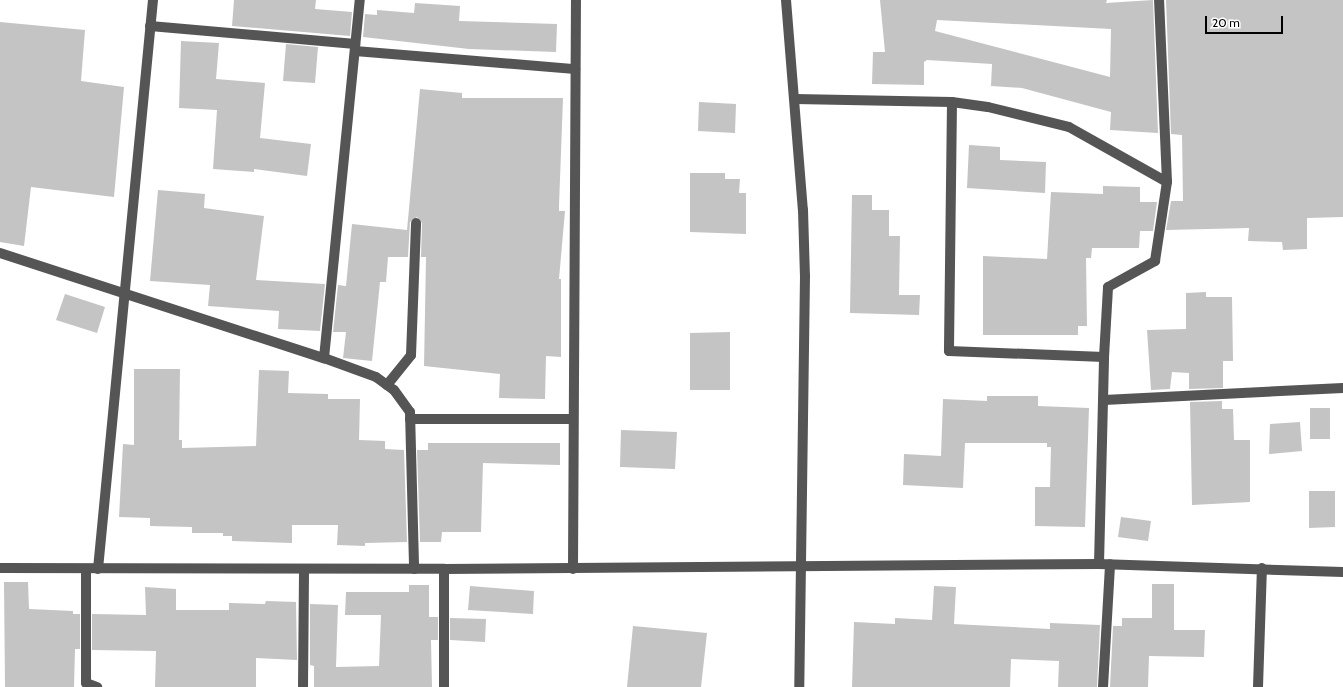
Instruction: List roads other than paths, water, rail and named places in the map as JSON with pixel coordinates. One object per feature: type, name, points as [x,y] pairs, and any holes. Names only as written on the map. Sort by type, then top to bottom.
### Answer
[{"type":"street","points":[[98,569],[153,0]]},
{"type":"street","points":[[324,358],[360,0]]},
{"type":"street","points":[[573,569],[576,0]]},
{"type":"street","points":[[786,0],[803,210],[805,276],[799,687]]},
{"type":"street","points":[[1103,687],[1105,564],[1104,357],[1108,287],[1155,261],[1167,182],[1159,0]]},
{"type":"street","points":[[150,26],[355,48],[575,69]]},
{"type":"street","points":[[795,98],[952,102],[988,107],[1069,127],[1167,182]]},
{"type":"street","points":[[952,102],[949,351],[1104,357]]},
{"type":"street","points":[[387,385],[411,355],[416,223]]},
{"type":"street","points":[[0,253],[324,358],[376,377],[387,385],[410,412],[414,569]]},
{"type":"street","points":[[1104,400],[1343,388]]},
{"type":"street","points":[[410,418],[573,419]]},
{"type":"street","points":[[0,568],[573,569],[1105,564],[1262,568],[1343,572]]},
{"type":"street","points":[[1258,687],[1262,568]]},
{"type":"street","points":[[86,569],[86,683],[97,687]]},
{"type":"street","points":[[303,687],[304,569]]},
{"type":"street","points":[[444,569],[444,687]]}]
